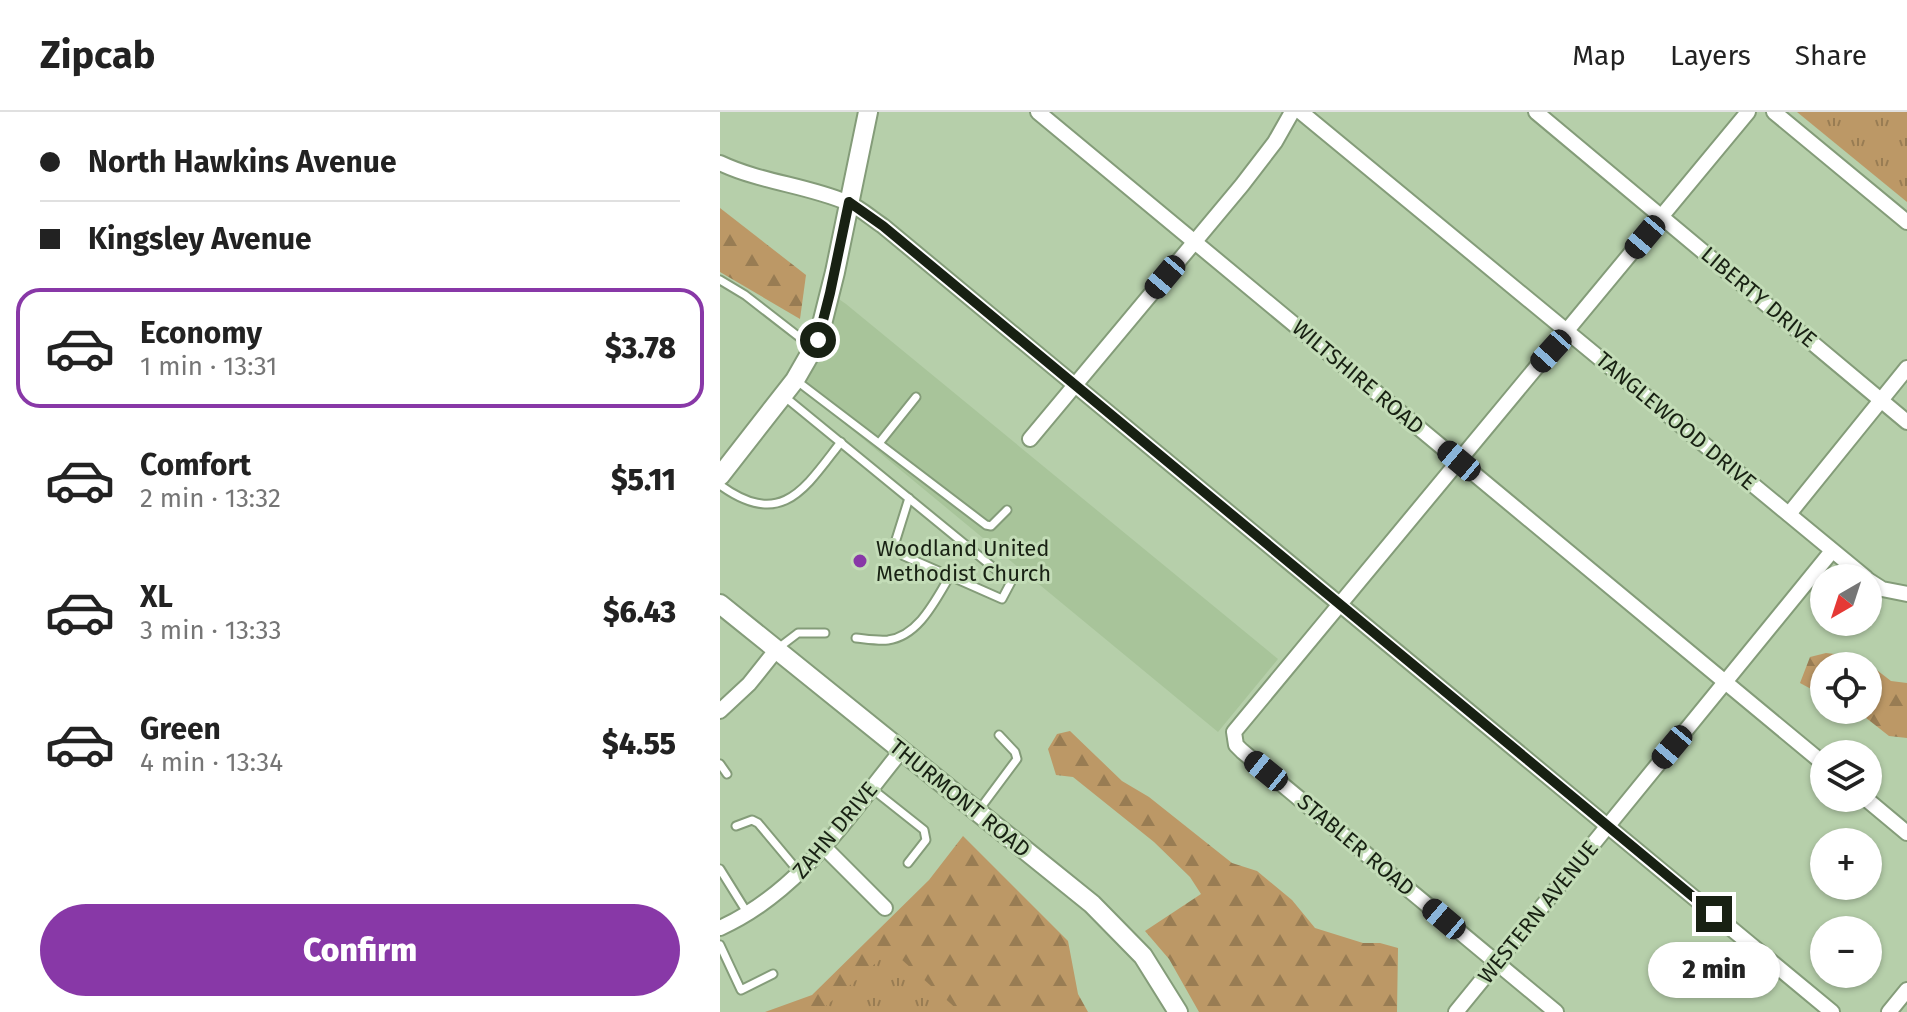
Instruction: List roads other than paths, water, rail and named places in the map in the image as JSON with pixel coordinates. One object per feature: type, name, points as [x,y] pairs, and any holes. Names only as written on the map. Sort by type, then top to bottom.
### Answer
[{"type":"street","points":[[724,464],[784,395],[813,349],[824,322],[868,112]]},
{"type":"street","name":"WILTSHIRE ROAD","points":[[1038,112],[1810,752]]},
{"type":"street","points":[[1030,439],[1275,142],[1292,112]]},
{"type":"street","name":"TANGLEWOOD DRIVE","points":[[1301,112],[1848,564]]},
{"type":"street","name":"LIBERTY DRIVE","points":[[1536,112],[1907,422]]},
{"type":"street","points":[[1339,604],[1748,112]]},
{"type":"street","points":[[1774,112],[1907,222]]},
{"type":"street","points":[[720,163],[757,179],[849,202],[883,226],[1832,1012]]},
{"type":"street","points":[[1789,514],[1907,368]]},
{"type":"street","name":"WESTERN AVENUE","points":[[1456,1012],[1832,551]]},
{"type":"street","name":"TANGLEWOOD DRIVE","points":[[1882,589],[1907,594]]},
{"type":"street","name":"THURMONT ROAD","points":[[720,604],[1116,926],[1154,971],[1178,1012]]},
{"type":"street","name":"STABLER ROAD","points":[[1339,604],[1239,724],[1236,745],[1556,1012]]},
{"type":"street","points":[[720,711],[749,684],[777,649]]},
{"type":"street","name":"ZAHN DRIVE","points":[[720,928],[748,914],[800,873],[902,750]]},
{"type":"street","points":[[1882,812],[1907,833]]},
{"type":"street","points":[[824,847],[885,908]]},
{"type":"street","points":[[1889,1012],[1907,990]]},
{"type":"lane","points":[[720,280],[745,295],[813,349]]},
{"type":"lane","points":[[795,380],[986,525],[991,526],[1007,510]]},
{"type":"lane","points":[[784,395],[1011,582],[1002,599],[904,556],[894,546],[909,498]]},
{"type":"lane","points":[[880,442],[916,397]]},
{"type":"lane","points":[[720,485],[741,497],[783,503],[805,489],[841,442]]},
{"type":"lane","points":[[856,638],[890,640],[901,637],[926,614],[950,576]]},
{"type":"lane","points":[[777,649],[798,633],[825,633]]},
{"type":"lane","points":[[978,812],[1017,759],[1015,752],[999,735]]},
{"type":"lane","points":[[720,764],[727,774]]},
{"type":"lane","points":[[871,788],[924,830],[926,840],[908,863]]},
{"type":"lane","points":[[736,826],[752,820],[758,823],[800,873]]},
{"type":"lane","points":[[720,869],[748,914]]},
{"type":"lane","points":[[720,945],[741,990],[773,974]]},
{"type":"place","name":"Woodland United Methodist Church","points":[[860,561]]}]
